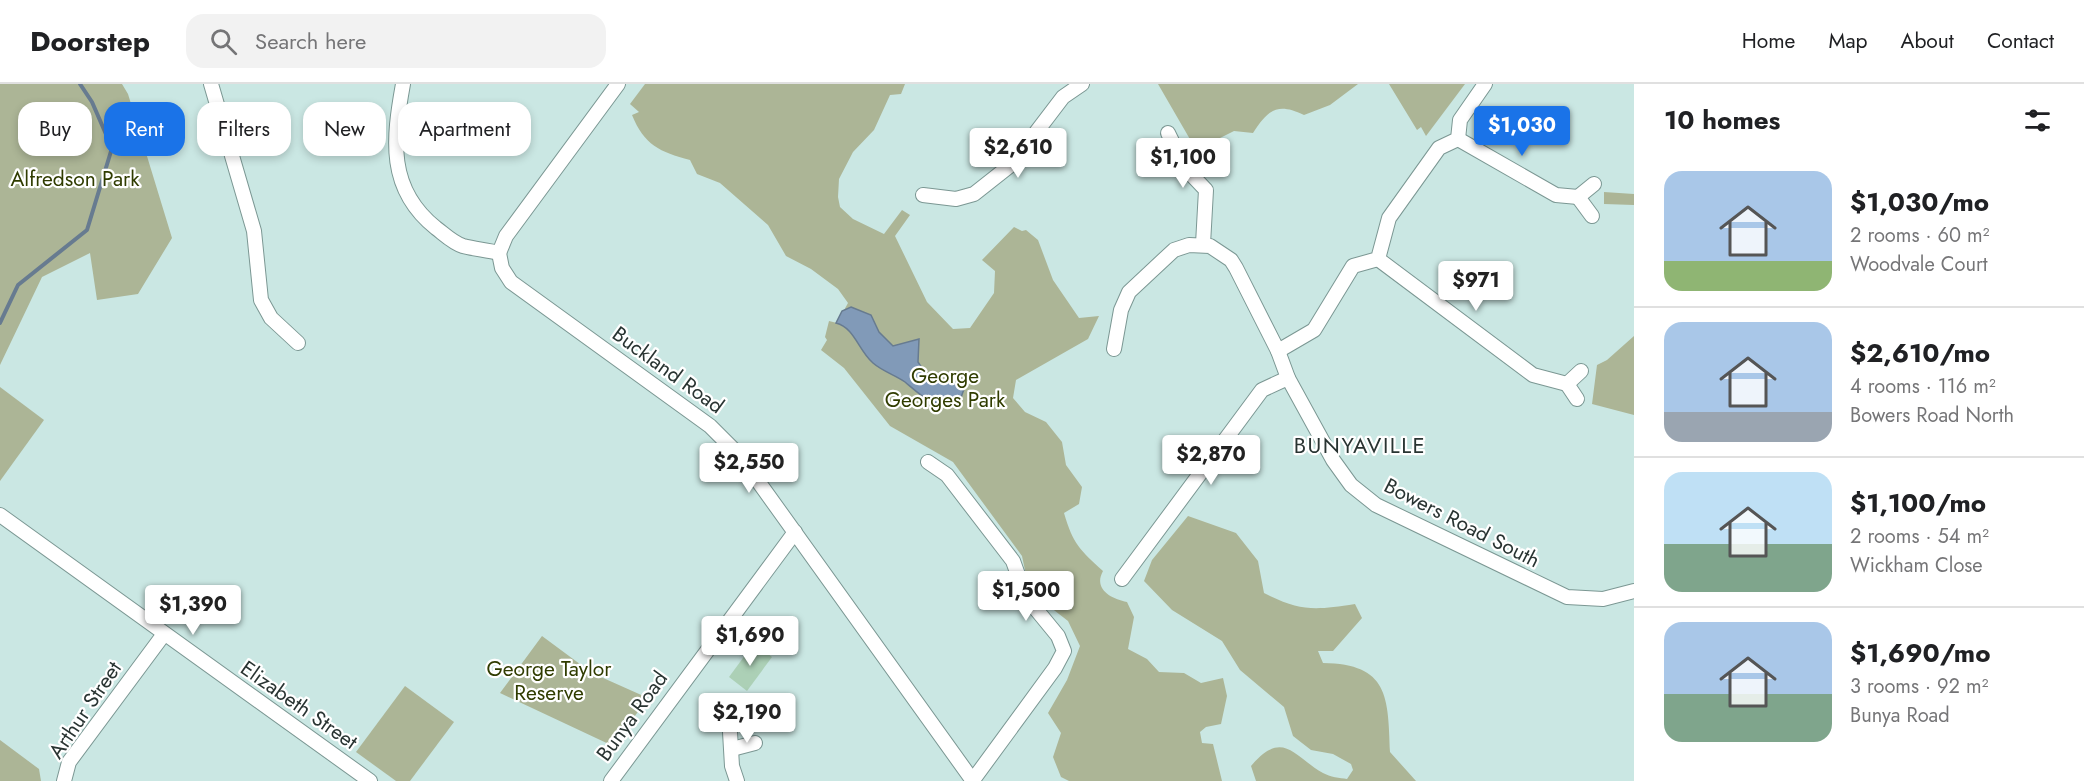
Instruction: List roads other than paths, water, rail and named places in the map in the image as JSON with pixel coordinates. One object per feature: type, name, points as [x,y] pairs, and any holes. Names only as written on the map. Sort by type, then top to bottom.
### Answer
[{"type":"street","points":[[211,84],[254,231],[261,300],[271,318],[298,343]]},
{"type":"street","points":[[403,84],[394,146],[406,192],[419,214],[448,237],[461,245],[499,253],[506,236],[618,84]]},
{"type":"street","points":[[923,195],[956,200],[974,194],[1012,164],[1063,97],[1082,84]]},
{"type":"street","points":[[1458,139],[1460,120],[1485,84]]},
{"type":"street","points":[[1114,349],[1121,310],[1130,292],[1174,250],[1203,244],[1206,190],[1185,168],[1168,134]]},
{"type":"street","points":[[1458,139],[1556,195],[1578,197],[1594,184]]},
{"type":"street","points":[[1378,259],[1389,218],[1439,148],[1458,139]]},
{"type":"street","points":[[1578,197],[1592,216]]},
{"type":"street","name":"Bowers Road South","points":[[1203,244],[1217,249],[1231,260],[1278,351],[1288,378],[1341,473],[1363,496],[1376,505],[1567,597],[1603,599],[1634,591]]},
{"type":"street","name":"Buckland Road","points":[[499,253],[502,268],[511,282],[710,426],[741,456],[973,781]]},
{"type":"street","points":[[1278,351],[1314,330],[1353,266],[1378,259]]},
{"type":"street","points":[[1378,259],[1533,375],[1567,384],[1577,399]]},
{"type":"street","points":[[1567,384],[1581,371]]},
{"type":"street","points":[[1122,579],[1262,390],[1288,378]]},
{"type":"street","points":[[928,462],[947,476],[1012,561],[1026,597],[1058,636],[1064,651],[1055,669],[973,781]]},
{"type":"street","name":"Elizabeth Street","points":[[0,515],[370,781]]},
{"type":"street","name":"Bunya Road","points":[[611,781],[795,532]]},
{"type":"street","name":"Arthur Street","points":[[64,781],[69,762],[164,634]]},
{"type":"street","points":[[729,715],[732,766],[737,781]]},
{"type":"street","points":[[732,748],[755,743]]},
{"type":"water","points":[[851,307],[871,315],[879,332],[893,346],[919,339],[918,362],[929,379],[956,383],[964,389],[958,406],[928,400],[905,382],[873,363],[852,334],[836,323],[842,311]]},
{"type":"waterway","points":[[0,323],[18,285],[87,230],[112,148],[92,102],[80,84]]},
{"type":"district","name":"BUNYAVILLE","points":[[1360,445]]},
{"type":"park label","name":"Alfredson Park","points":[[75,179]]},
{"type":"park label","name":"George Georges Park","points":[[945,388]]},
{"type":"park label","name":"George Taylor Reserve","points":[[549,681]]}]
